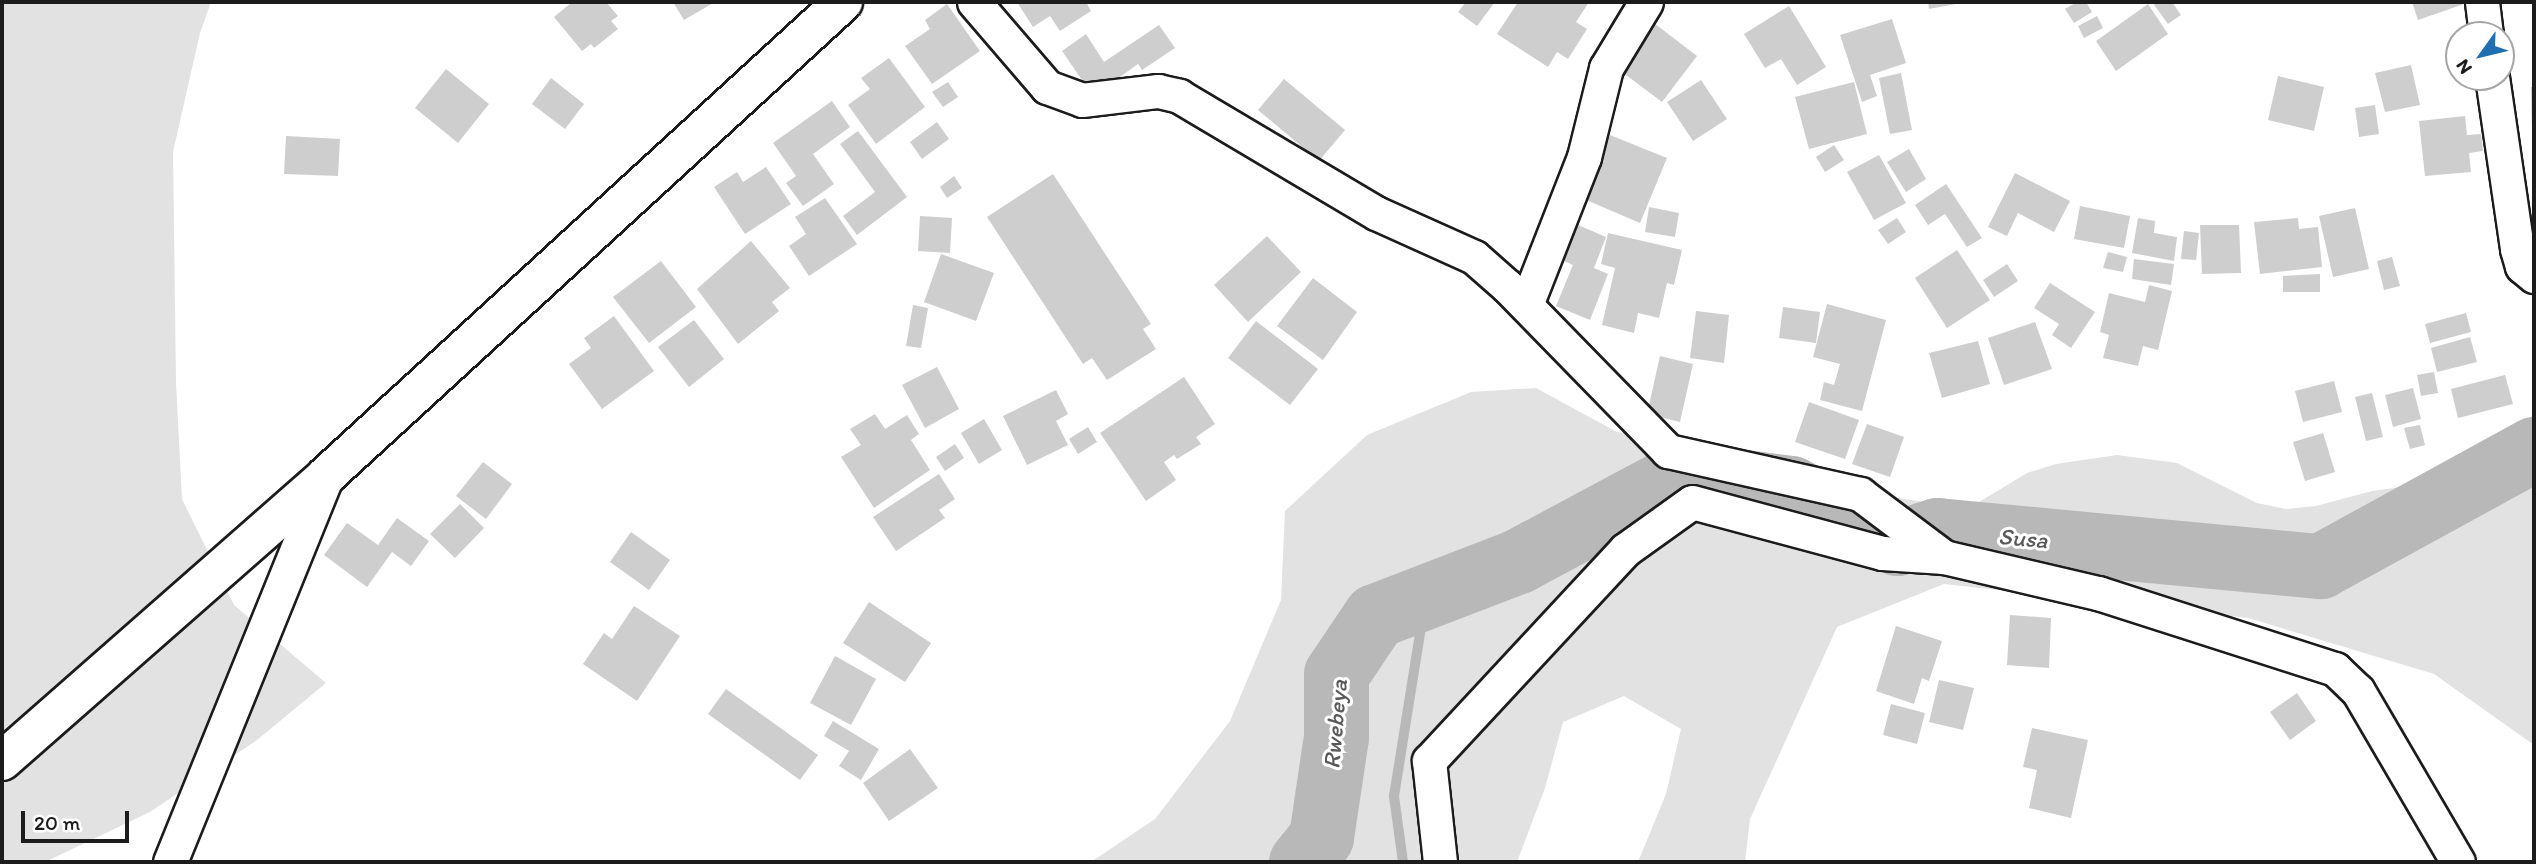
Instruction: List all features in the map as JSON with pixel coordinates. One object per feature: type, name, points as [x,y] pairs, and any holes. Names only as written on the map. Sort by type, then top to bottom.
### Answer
[{"type":"main road","points":[[2,761],[327,475],[843,2]]},
{"type":"street","points":[[974,2],[1047,87],[1082,100],[1158,91],[1179,96],[1376,213],[1474,257],[1526,305],[1668,451],[1860,494],[1944,557]]},
{"type":"street","points":[[1526,305],[1584,157],[1606,68],[1646,2]]},
{"type":"street","points":[[2482,2],[2484,21]]},
{"type":"street","points":[[2494,91],[2517,249],[2525,270],[2534,276]]},
{"type":"street","points":[[170,862],[327,475]]},
{"type":"street","points":[[1440,862],[1429,761],[1625,550],[1692,502],[1882,552],[1944,557],[2098,593],[2335,669],[2358,691],[2458,862]]},
{"type":"shaded area","points":[[2,2],[211,2],[200,33],[173,152],[176,383],[182,499],[234,605],[326,683],[257,740],[150,812],[45,862],[2,862]]},
{"type":"shaded area","points":[[1536,388],[1617,432],[1696,443],[1891,497],[1951,506],[1979,502],[2027,473],[2056,464],[2117,455],[2177,463],[2257,503],[2286,509],[2316,506],[2372,491],[2431,483],[2483,456],[2534,422],[2534,745],[2434,674],[2248,618],[1944,584],[1837,627],[1750,819],[1745,862],[1638,862],[1666,794],[1681,729],[1624,696],[1563,722],[1545,788],[1517,862],[1091,862],[1155,819],[1230,721],[1281,600],[1285,511],[1367,435],[1471,392]]},
{"type":"building","points":[[572,2],[606,2],[618,16],[611,21],[618,29],[594,48],[591,44],[582,51],[554,17]]},
{"type":"building","points":[[673,2],[715,2],[684,20]]},
{"type":"building","points":[[1017,2],[1086,2],[1091,11],[1060,31],[1050,16],[1033,27]]},
{"type":"building","points":[[1466,2],[1495,2],[1477,26],[1458,12]]},
{"type":"building","points":[[1518,2],[1589,2],[1576,22],[1587,29],[1568,59],[1557,52],[1548,67],[1497,34]]},
{"type":"building","points":[[1928,2],[1960,2],[1961,3],[1929,9]]},
{"type":"building","points":[[2077,2],[2086,2],[2092,12],[2074,23],[2065,9]]},
{"type":"building","points":[[2152,2],[2172,2],[2181,15],[2168,24]]},
{"type":"building","points":[[2412,2],[2463,2],[2464,4],[2418,20]]},
{"type":"building","points":[[947,4],[980,51],[932,84],[905,46],[930,29],[925,20]]},
{"type":"building","points":[[2148,4],[2168,34],[2116,71],[2096,41]]},
{"type":"building","points":[[1789,6],[1826,67],[1797,85],[1781,59],[1765,68],[1744,34]]},
{"type":"building","points":[[2097,16],[2103,28],[2084,38],[2078,26]]},
{"type":"building","points":[[1892,19],[1906,63],[1870,75],[1877,96],[1862,102],[1840,35]]},
{"type":"building","points":[[1650,20],[1697,56],[1662,102],[1614,66]]},
{"type":"building","points":[[1159,25],[1175,48],[1142,70],[1138,64],[1093,96],[1062,51],[1086,34],[1104,62]]},
{"type":"building","points":[[889,58],[925,107],[876,144],[848,105],[870,89],[861,78]]},
{"type":"building","points":[[2411,65],[2420,105],[2385,112],[2375,73]]},
{"type":"building","points":[[446,69],[489,104],[458,143],[415,108]]},
{"type":"building","points":[[1901,73],[1912,130],[1890,134],[1879,78]]},
{"type":"building","points":[[2278,76],[2324,87],[2314,131],[2268,120]]},
{"type":"building","points":[[551,78],[584,104],[565,129],[532,104]]},
{"type":"building","points":[[1284,79],[1345,130],[1319,161],[1258,110]]},
{"type":"building","points":[[1701,80],[1727,119],[1693,141],[1667,102]]},
{"type":"building","points":[[948,82],[958,97],[943,107],[932,92]]},
{"type":"building","points":[[1854,82],[1867,134],[1809,149],[1795,97]]},
{"type":"building","points":[[2531,87],[2534,87],[2534,133],[2532,133]]},
{"type":"building","points":[[832,101],[850,127],[813,154],[834,184],[803,206],[786,183],[796,176],[773,143]]},
{"type":"building","points":[[2375,105],[2379,134],[2359,137],[2355,108]]},
{"type":"building","points":[[2465,116],[2467,135],[2481,134],[2483,151],[2469,153],[2471,172],[2425,176],[2419,121]]},
{"type":"building","points":[[937,122],[949,139],[922,159],[910,142]]},
{"type":"building","points":[[858,131],[907,197],[857,235],[843,216],[875,192],[840,144]]},
{"type":"building","points":[[1610,135],[1667,158],[1640,223],[1584,199]]},
{"type":"building","points":[[286,136],[340,139],[338,176],[284,174]]},
{"type":"building","points":[[1834,145],[1844,160],[1825,172],[1816,157]]},
{"type":"building","points":[[1909,149],[1926,179],[1906,192],[1887,162]]},
{"type":"building","points":[[1879,155],[1906,203],[1874,220],[1847,172]]},
{"type":"building","points":[[766,167],[791,204],[745,234],[714,187],[737,172],[743,182]]},
{"type":"building","points":[[2015,173],[2070,201],[2054,232],[2018,213],[2007,236],[1988,227]]},
{"type":"building","points":[[1053,174],[1151,324],[1143,329],[1156,349],[1107,380],[1092,358],[1083,364],[987,217]]},
{"type":"building","points":[[954,176],[962,188],[947,198],[940,187]]},
{"type":"building","points":[[1946,184],[1982,238],[1967,247],[1945,214],[1928,225],[1915,205]]},
{"type":"building","points":[[825,198],[857,244],[809,276],[789,246],[806,234],[795,217]]},
{"type":"building","points":[[2080,206],[2130,216],[2124,248],[2074,239]]},
{"type":"building","points":[[1649,207],[1679,213],[1675,237],[1645,232]]},
{"type":"building","points":[[2355,208],[2369,269],[2333,277],[2319,216]]},
{"type":"building","points":[[920,216],[952,218],[950,253],[918,251]]},
{"type":"building","points":[[1897,218],[1906,232],[1888,244],[1878,230]]},
{"type":"building","points":[[2138,218],[2155,221],[2154,233],[2177,237],[2174,261],[2132,253]]},
{"type":"building","points":[[2298,218],[2299,229],[2318,227],[2322,267],[2260,274],[2254,222]]},
{"type":"building","points":[[1578,225],[1606,237],[1594,268],[1608,274],[1590,320],[1556,306],[1573,265],[1564,261]]},
{"type":"building","points":[[2200,225],[2239,225],[2241,273],[2202,274]]},
{"type":"building","points":[[2184,231],[2199,233],[2196,260],[2181,259]]},
{"type":"building","points":[[1608,233],[1682,250],[1674,285],[1667,283],[1659,318],[1638,313],[1634,333],[1602,325],[1615,268],[1601,264]]},
{"type":"building","points":[[1267,236],[1301,272],[1248,322],[1214,285]]},
{"type":"building","points":[[751,241],[790,288],[772,302],[779,311],[738,344],[697,289]]},
{"type":"building","points":[[1957,250],[1990,300],[1947,328],[1915,278]]},
{"type":"building","points":[[2108,252],[2127,257],[2123,272],[2103,268]]},
{"type":"building","points":[[941,254],[994,273],[976,321],[924,302]]},
{"type":"building","points":[[2392,257],[2400,286],[2384,290],[2377,261]]},
{"type":"building","points":[[2134,259],[2174,264],[2171,285],[2132,279]]},
{"type":"building","points":[[661,261],[696,307],[649,343],[613,297]]},
{"type":"building","points":[[2007,264],[2018,281],[1994,297],[1983,280]]},
{"type":"building","points":[[2320,274],[2320,292],[2283,292],[2283,276]]},
{"type":"building","points":[[1313,278],[1357,312],[1323,360],[1277,326]]},
{"type":"building","points":[[2050,283],[2095,312],[2071,348],[2052,335],[2059,324],[2034,308]]},
{"type":"building","points":[[2149,285],[2172,291],[2158,350],[2143,346],[2138,366],[2103,358],[2109,335],[2100,332],[2109,293],[2145,302]]},
{"type":"building","points":[[1827,304],[1886,320],[1862,411],[1820,400],[1824,382],[1834,385],[1840,364],[1813,357]]},
{"type":"building","points":[[913,305],[928,308],[921,348],[906,346]]},
{"type":"building","points":[[1783,307],[1820,312],[1816,343],[1779,338]]},
{"type":"building","points":[[1696,311],[1729,315],[1724,363],[1690,358]]},
{"type":"building","points":[[2466,313],[2471,332],[2430,343],[2425,324]]},
{"type":"building","points":[[614,316],[654,371],[602,409],[569,364],[591,348],[584,338]]},
{"type":"building","points":[[694,320],[724,359],[689,387],[658,347]]},
{"type":"building","points":[[1256,321],[1318,369],[1290,405],[1228,358]]},
{"type":"building","points":[[2035,322],[2052,369],[2004,385],[1988,338]]},
{"type":"building","points":[[2470,337],[2477,362],[2437,372],[2431,348]]},
{"type":"building","points":[[1978,341],[1990,384],[1942,398],[1929,353]]},
{"type":"building","points":[[1660,356],[1693,364],[1680,422],[1647,414]]},
{"type":"building","points":[[937,367],[959,409],[925,428],[902,385]]},
{"type":"building","points":[[2434,372],[2438,393],[2421,396],[2417,375]]},
{"type":"building","points":[[2505,375],[2513,404],[2458,418],[2451,389]]},
{"type":"building","points":[[1184,377],[1215,424],[1196,437],[1201,444],[1177,459],[1174,455],[1164,462],[1176,480],[1146,501],[1100,433]]},
{"type":"building","points":[[2334,381],[2342,412],[2303,422],[2295,391]]},
{"type":"building","points":[[2413,388],[2421,419],[2393,427],[2385,395]]},
{"type":"building","points":[[1056,390],[1068,414],[1056,421],[1068,445],[1027,465],[1003,416]]},
{"type":"building","points":[[2372,393],[2383,437],[2366,441],[2355,397]]},
{"type":"building","points":[[1809,402],[1859,420],[1845,459],[1795,442]]},
{"type":"building","points":[[875,414],[885,429],[907,415],[919,434],[911,440],[930,470],[874,508],[841,457],[861,445],[850,429]]},
{"type":"building","points":[[984,419],[1002,450],[979,464],[961,433]]},
{"type":"building","points":[[1867,424],[1904,437],[1890,477],[1852,464]]},
{"type":"building","points":[[2420,425],[2425,445],[2410,449],[2404,428]]},
{"type":"building","points":[[1088,427],[1097,442],[1078,454],[1069,439]]},
{"type":"building","points":[[2323,433],[2335,472],[2305,481],[2293,442]]},
{"type":"building","points":[[955,444],[964,458],[945,471],[936,457]]},
{"type":"building","points":[[483,462],[512,484],[486,519],[456,496]]},
{"type":"building","points":[[939,474],[955,499],[939,510],[945,518],[896,551],[873,517]]},
{"type":"building","points":[[460,504],[484,528],[455,558],[430,534]]},
{"type":"building","points":[[397,518],[429,541],[411,566],[392,552],[367,587],[324,555],[347,523],[378,545]]},
{"type":"building","points":[[631,532],[670,560],[649,590],[610,562]]},
{"type":"building","points":[[869,602],[931,643],[905,682],[843,643]]},
{"type":"building","points":[[634,606],[680,636],[637,701],[583,664],[604,633],[612,639]]},
{"type":"building","points":[[2010,615],[2051,618],[2049,668],[2007,665]]},
{"type":"building","points":[[1896,626],[1942,641],[1929,681],[1922,678],[1914,704],[1876,691]]},
{"type":"building","points":[[835,656],[876,679],[851,725],[810,703]]},
{"type":"building","points":[[1939,680],[1974,688],[1963,730],[1929,722]]},
{"type":"building","points":[[726,689],[818,755],[800,780],[708,714]]},
{"type":"building","points":[[2297,693],[2316,721],[2290,740],[2270,712]]},
{"type":"building","points":[[1891,704],[1925,713],[1917,744],[1883,735]]},
{"type":"building","points":[[833,721],[879,749],[861,780],[839,766],[849,751],[824,736]]},
{"type":"building","points":[[2032,728],[2088,740],[2071,818],[2029,808],[2037,770],[2023,767]]},
{"type":"building","points":[[910,749],[938,788],[889,821],[863,783]]},
{"type":"waterway","name":"Susa","points":[[1301,862],[1321,837],[1336,737],[1336,674],[1375,616],[1518,561],[1680,474],[1791,488],[1897,543],[1937,530],[2320,566],[2534,449]]},
{"type":"waterway","points":[[1403,862],[1394,796],[1426,597]]},
{"type":"water label","name":"Rwebeya","points":[[1335,724]]}]
